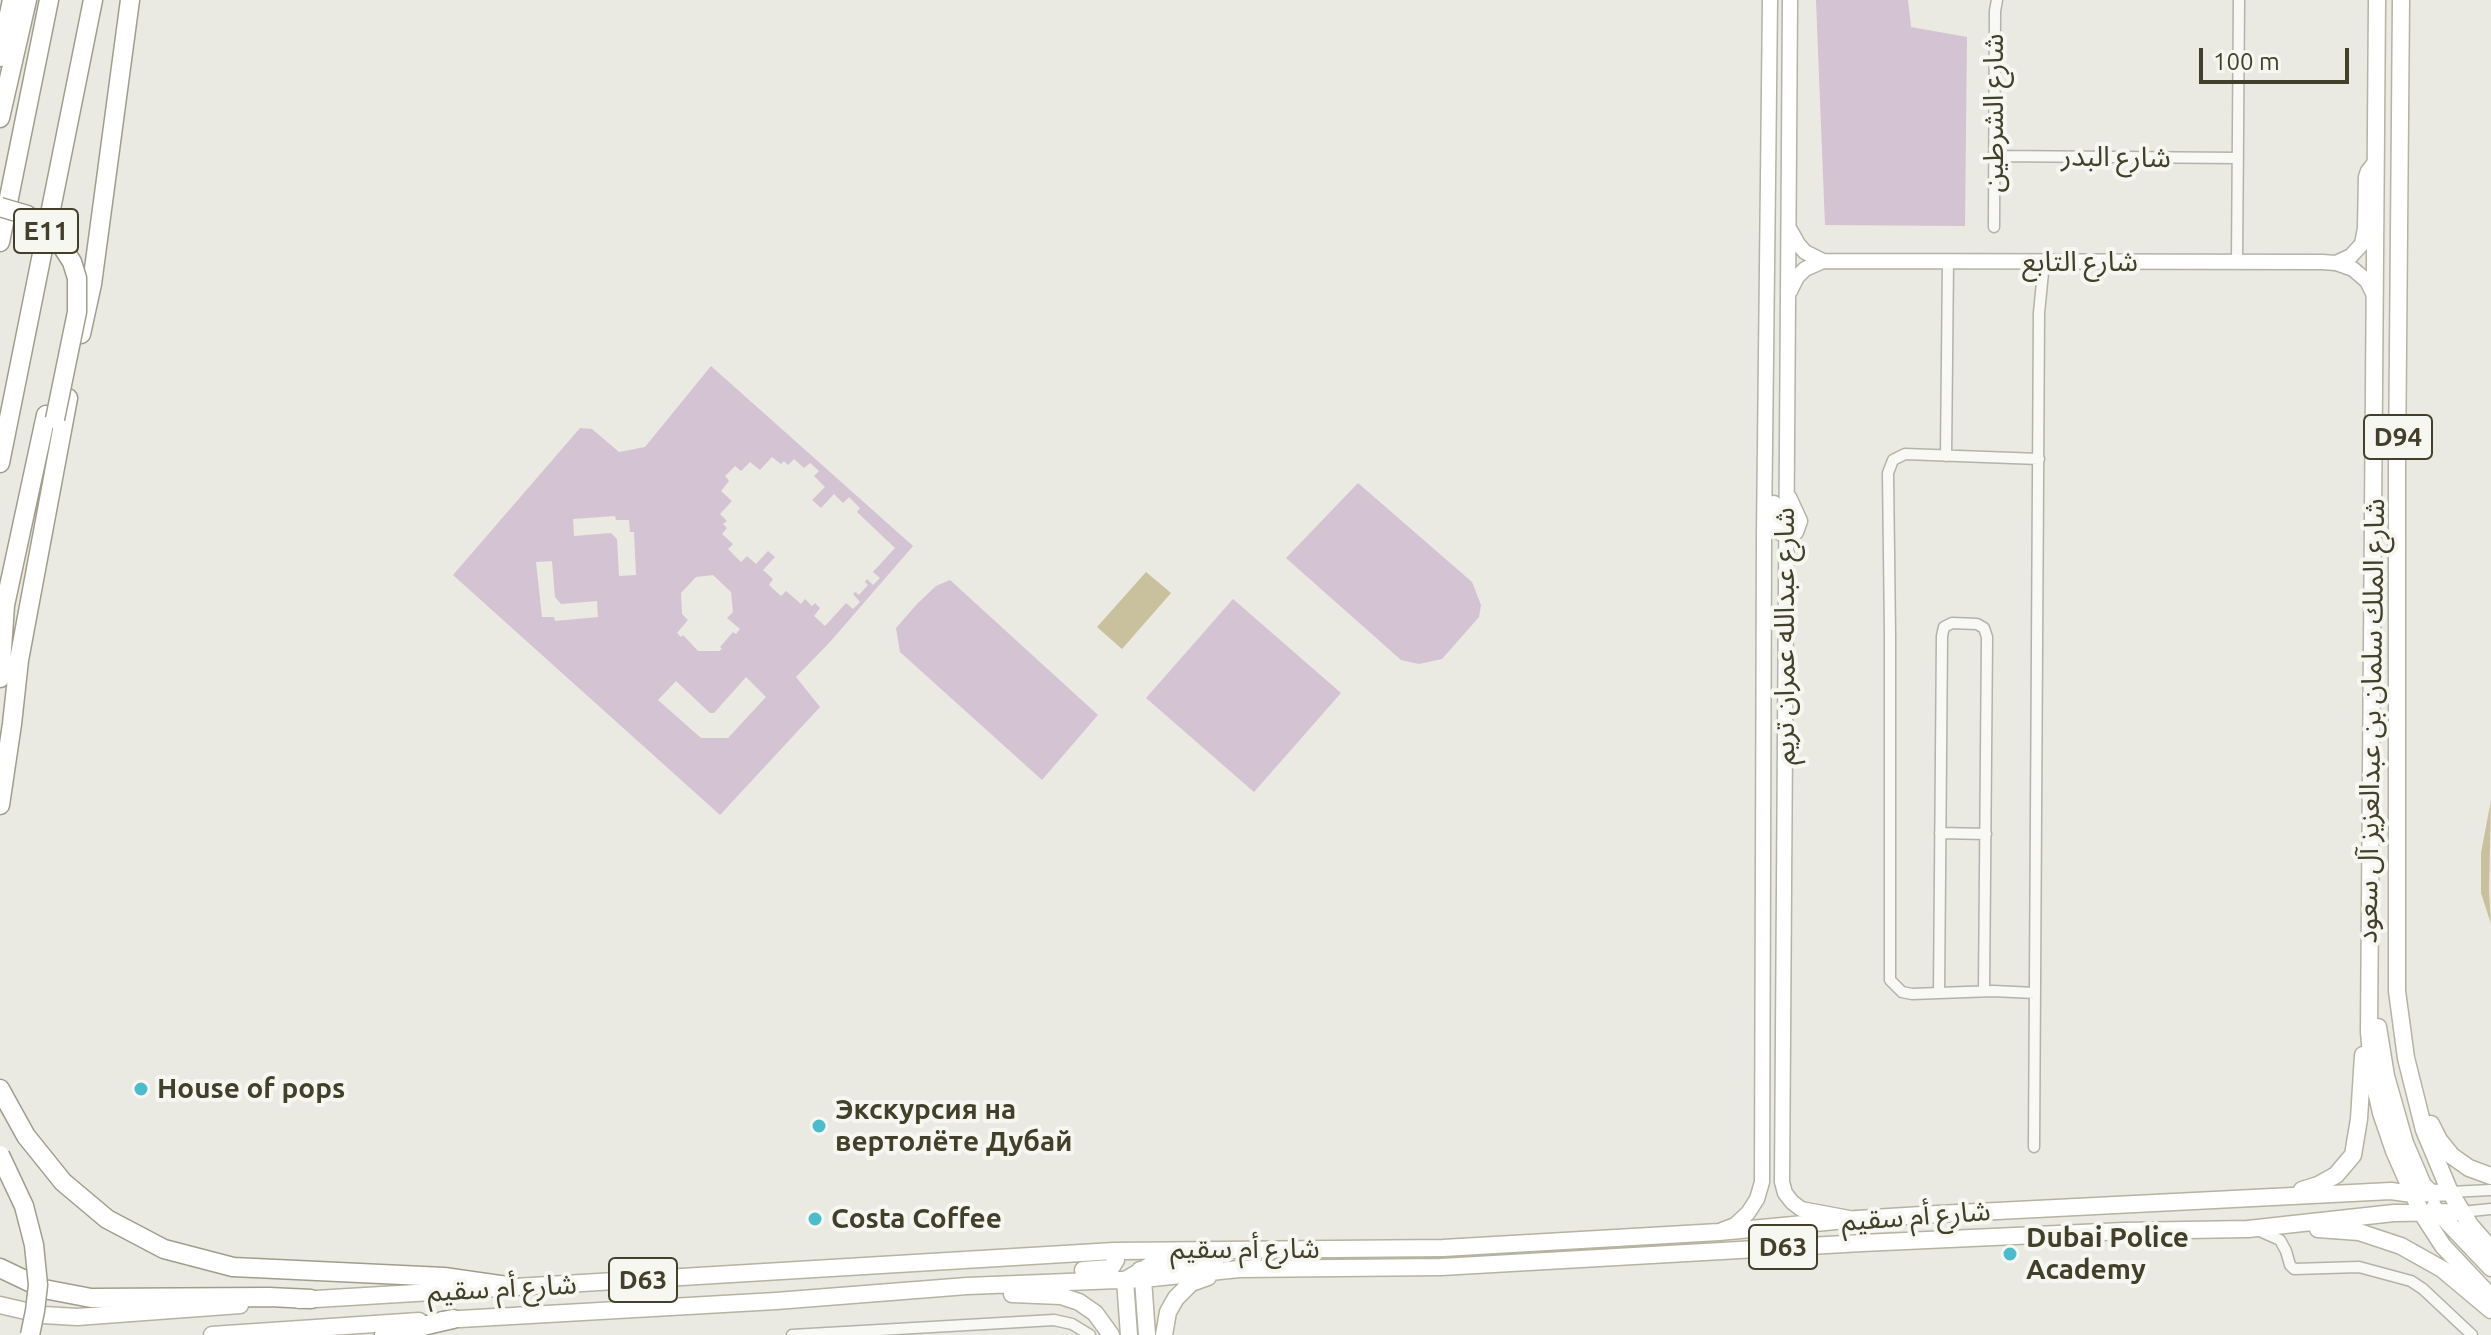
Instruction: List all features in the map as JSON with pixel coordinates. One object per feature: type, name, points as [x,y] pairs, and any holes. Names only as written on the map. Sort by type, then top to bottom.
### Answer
[{"type":"highway","points":[[0,57],[12,0]]},
{"type":"highway","points":[[0,118],[27,0]]},
{"type":"highway","name":"E11","points":[[0,242],[49,0]]},
{"type":"highway","name":"E11","points":[[0,463],[93,0]]},
{"type":"highway","points":[[0,678],[54,468],[92,284],[130,0]]},
{"type":"highway","points":[[0,207],[27,215],[54,234],[64,247],[77,278],[77,312],[5,605],[10,739],[0,805]]},
{"type":"highway","points":[[0,216],[20,223],[40,236],[55,254],[64,276],[67,311],[50,417]]},
{"type":"highway","points":[[0,733],[7,657]]},
{"type":"highway","points":[[0,1089],[26,1136],[63,1182],[107,1219],[164,1249],[233,1267],[444,1277],[514,1287]]},
{"type":"highway","points":[[0,1155],[24,1206],[34,1245],[38,1285],[30,1335]]},
{"type":"highway","points":[[0,1268],[44,1289],[91,1298],[311,1299]]},
{"type":"highway","points":[[384,1335],[453,1319]]},
{"type":"main road","name":"شارع الملك سلمان بن عبدالعزيز آل سعود","points":[[2369,946],[2377,0]]},
{"type":"main road","name":"شارع الملك سلمان بن عبدالعزيز آل سعود","points":[[2401,0],[2397,991],[2413,1089],[2424,1130],[2450,1192]]},
{"type":"main road","points":[[2372,712],[2384,686],[2398,673]]},
{"type":"main road","points":[[2369,946],[2386,1076],[2422,1191],[2491,1268]]},
{"type":"main road","points":[[2281,1197],[2318,1185],[2336,1175],[2353,1155],[2359,1119],[2369,946]]},
{"type":"main road","points":[[2413,1089],[2445,1148],[2469,1168],[2491,1176]]},
{"type":"main road","points":[[2424,1130],[2428,1166],[2421,1212],[2443,1246],[2491,1297]]},
{"type":"main road","name":"شارع أم سقيم","points":[[5,1307],[43,1315],[77,1317],[311,1299],[1114,1251],[1458,1247],[1719,1232],[1857,1219],[2391,1191],[2450,1192]]},
{"type":"main road","points":[[2422,1191],[2461,1212]]},
{"type":"main road","points":[[2248,1229],[2292,1214],[2392,1204],[2422,1191]]},
{"type":"main road","name":"D94","points":[[2450,1192],[2461,1212],[2491,1249]]},
{"type":"main road","name":"شارع أم سقيم","points":[[212,1335],[776,1301],[967,1286],[1125,1280],[1148,1272],[1441,1267],[1877,1242],[2248,1229],[2394,1213],[2461,1212]]},
{"type":"main road","points":[[2248,1229],[2346,1230],[2387,1241],[2442,1269],[2491,1310]]},
{"type":"main road","points":[[2443,1246],[2448,1233],[2458,1234]]},
{"type":"main road","points":[[967,1286],[1002,1275],[1107,1269],[1115,1263],[1114,1251],[1127,1255],[1148,1272],[1266,1261],[1294,1249]]},
{"type":"main road","points":[[1164,1335],[1172,1305],[1186,1288],[1205,1277],[1239,1269]]},
{"type":"main road","points":[[1147,1335],[1148,1272]]},
{"type":"main road","points":[[1125,1280],[1129,1335]]},
{"type":"main road","points":[[988,1286],[1009,1294],[1070,1298],[1095,1313],[1111,1335]]},
{"type":"street","name":"شارع عبدالله عمران تريم","points":[[1719,1232],[1735,1225],[1748,1213],[1757,1199],[1762,1182],[1770,0]]},
{"type":"street","name":"شارع عبدالله عمران تريم","points":[[1790,0],[1782,1182],[1785,1193],[1801,1209],[1857,1219]]},
{"type":"street","name":"شارع الشرطين","points":[[1994,227],[1997,0]]},
{"type":"street","points":[[2237,262],[2239,0]]},
{"type":"street","name":"شارع البدر","points":[[1994,156],[2238,158]]},
{"type":"street","points":[[2336,263],[2357,251],[2365,237],[2366,177],[2376,161]]},
{"type":"street","points":[[1789,226],[1805,252],[1823,261]]},
{"type":"street","points":[[1788,295],[1791,285],[1805,269],[1823,261]]},
{"type":"street","name":"شارع التابع","points":[[1823,261],[2336,263]]},
{"type":"street","points":[[1946,456],[1948,261]]},
{"type":"street","points":[[2034,1147],[2040,262]]},
{"type":"street","points":[[2336,263],[2361,274],[2375,297]]},
{"type":"street","points":[[1767,396],[1773,434],[1774,522],[1780,533],[1786,535]]},
{"type":"street","points":[[2035,989],[1912,994],[1902,992],[1890,980],[1888,482],[1889,466],[1905,454],[2039,455]]},
{"type":"street","points":[[1939,993],[1942,631],[1948,624],[1964,623],[1981,625],[1987,637],[1988,991]]},
{"type":"street","points":[[1940,833],[1986,834]]},
{"type":"street","name":"شارع أم سقيم","points":[[2450,1192],[2491,1190]]},
{"type":"street","name":"شارع أم سقيم","points":[[2461,1212],[2491,1209]]},
{"type":"street","points":[[2248,1229],[2280,1240],[2294,1269],[2359,1267],[2411,1281],[2472,1335]]},
{"type":"street","points":[[792,1335],[1054,1320],[1072,1324],[1090,1335]]},
{"type":"shaded area","points":[[1816,0],[1908,0],[1911,27],[1967,37],[1965,226],[1825,225]]},
{"type":"shaded area","points":[[711,366],[913,546],[796,677],[820,707],[720,815],[453,575],[580,428],[592,429],[619,452],[645,447]],"holes":[[[772,457],[788,465],[794,459],[804,468],[810,463],[819,471],[814,476],[825,487],[812,500],[821,508],[834,494],[843,503],[849,497],[860,508],[857,512],[895,548],[873,572],[880,578],[873,585],[867,579],[865,582],[868,585],[859,595],[853,594],[860,602],[853,609],[846,603],[825,626],[814,616],[820,608],[815,603],[812,606],[805,599],[801,604],[786,591],[781,596],[769,585],[773,579],[763,570],[775,557],[768,551],[756,564],[747,556],[741,562],[728,549],[733,544],[722,534],[727,528],[723,524],[727,521],[720,514],[732,501],[721,491],[729,481],[725,476],[735,466],[741,471],[750,462],[760,470]],[[615,516],[616,520],[629,520],[630,532],[634,532],[636,575],[619,576],[617,539],[611,533],[574,536],[573,519]],[[552,561],[555,597],[561,604],[597,601],[598,617],[555,621],[554,617],[542,617],[536,562]],[[713,575],[731,592],[733,612],[727,618],[740,629],[736,634],[733,632],[720,647],[722,649],[698,651],[677,633],[688,620],[682,614],[681,593],[696,577]],[[746,677],[766,697],[728,738],[701,738],[658,700],[676,681],[710,713],[714,713]]]},
{"type":"shaded area","points":[[1358,483],[1472,582],[1481,605],[1479,617],[1442,659],[1419,664],[1401,660],[1286,558]]},
{"type":"shaded area","points":[[1146,572],[1171,593],[1122,649],[1097,627]]},
{"type":"shaded area","points":[[950,580],[1098,715],[1042,780],[900,652],[896,628],[936,586]]},
{"type":"shaded area","points":[[1233,599],[1341,693],[1254,792],[1146,698]]},
{"type":"shaded area","points":[[2491,800],[2491,924],[2481,893],[2481,853]]},
{"type":"place","name":"House of pops","points":[[141,1089]]},
{"type":"place","name":"Экскурсия на вертолёте Дубай","points":[[819,1126]]},
{"type":"place","name":"Costa Coffee","points":[[815,1219]]},
{"type":"place","name":"Dubai Police Academy","points":[[2010,1254]]}]
